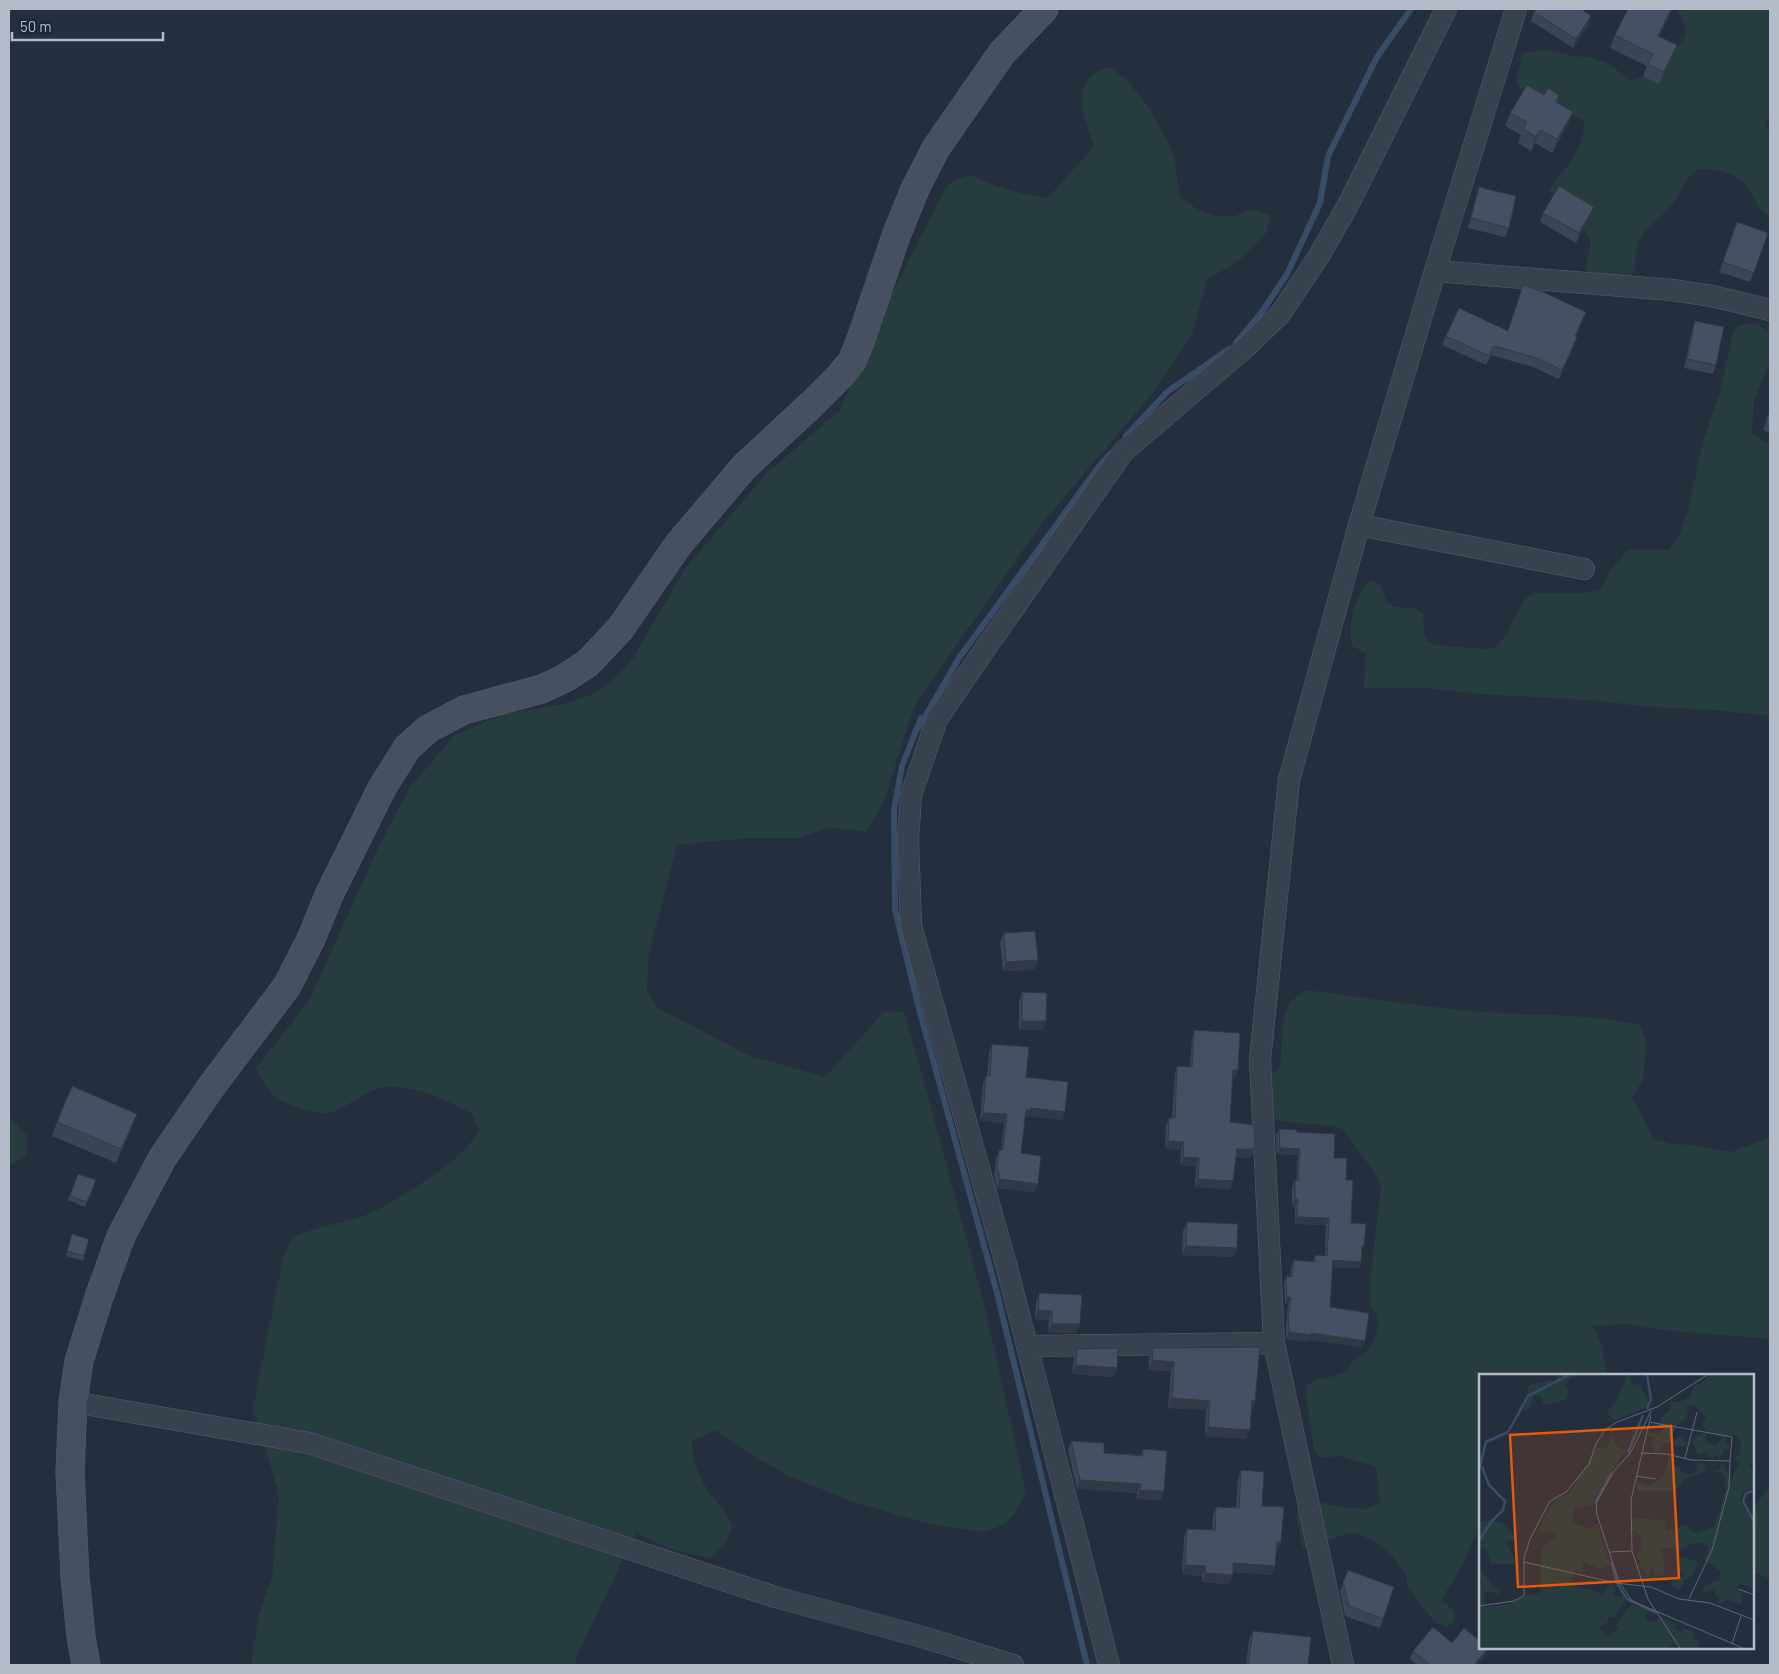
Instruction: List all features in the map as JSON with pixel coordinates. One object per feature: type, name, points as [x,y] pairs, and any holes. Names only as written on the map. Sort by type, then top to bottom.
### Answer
[{"type":"main road","points":[[86,1665],[75,1577],[70,1472],[74,1402],[79,1361],[121,1236],[163,1157],[287,986],[382,788],[407,748],[428,729],[464,710],[542,689],[565,678],[588,663],[620,629],[678,545],[744,467],[812,404],[852,361],[896,236],[915,189],[936,148],[1002,53],[1044,9]]},
{"type":"street","points":[[1109,1665],[1005,1258],[911,926],[908,839],[911,795],[937,719],[1123,452],[1246,347],[1281,313],[1319,256],[1348,204],[1446,9]]},
{"type":"street","points":[[1343,1665],[1274,1343],[1260,1060],[1289,780],[1359,526],[1516,9]]},
{"type":"street","points":[[1435,271],[1672,290],[1712,296],[1770,310]]},
{"type":"street","points":[[1359,526],[1584,569]]},
{"type":"street","points":[[1028,1346],[1274,1343]]},
{"type":"street","points":[[74,1402],[309,1443],[774,1597],[919,1636],[1013,1665]]},
{"type":"green space","points":[[1677,9],[1770,9],[1770,112],[1765,126],[1770,131],[1770,217],[1759,208],[1749,189],[1740,179],[1733,175],[1709,169],[1696,171],[1688,178],[1671,206],[1648,228],[1640,239],[1631,277],[1592,279],[1585,272],[1591,241],[1575,215],[1549,190],[1578,150],[1584,121],[1523,91],[1517,84],[1517,76],[1523,53],[1546,50],[1572,56],[1590,57],[1607,63],[1631,80],[1657,73],[1685,37],[1687,28]]},
{"type":"green space","points":[[1110,67],[1126,79],[1150,109],[1169,144],[1175,162],[1180,197],[1197,209],[1216,216],[1235,216],[1252,209],[1271,215],[1266,233],[1241,259],[1207,280],[1192,334],[1155,390],[1042,523],[915,704],[883,804],[866,832],[829,827],[800,838],[749,838],[677,845],[649,953],[647,991],[658,1008],[750,1056],[825,1077],[884,1012],[904,1013],[985,1308],[1026,1492],[1015,1513],[1002,1525],[985,1532],[929,1524],[854,1502],[789,1476],[751,1454],[716,1430],[692,1441],[693,1459],[700,1477],[710,1494],[724,1510],[733,1528],[724,1545],[710,1558],[672,1549],[636,1532],[575,1660],[576,1665],[251,1665],[259,1614],[272,1578],[279,1494],[253,1409],[284,1254],[293,1237],[374,1212],[418,1186],[460,1154],[468,1146],[479,1129],[471,1113],[440,1098],[407,1088],[384,1087],[329,1113],[308,1111],[276,1098],[265,1085],[256,1068],[309,1001],[378,848],[410,787],[456,734],[507,713],[571,702],[590,695],[606,686],[620,673],[634,657],[684,570],[766,474],[840,410],[881,315],[945,189],[954,180],[972,175],[990,184],[1009,190],[1048,198],[1094,146],[1083,109],[1083,91],[1092,75]]},
{"type":"green space","points":[[1749,323],[1758,325],[1770,332],[1770,360],[1754,400],[1752,434],[1770,445],[1770,716],[1424,688],[1364,688],[1366,653],[1352,646],[1351,629],[1356,603],[1360,594],[1371,580],[1380,585],[1387,602],[1395,607],[1415,608],[1423,614],[1424,633],[1427,642],[1436,645],[1486,649],[1495,648],[1508,633],[1526,598],[1535,593],[1585,593],[1601,589],[1610,571],[1628,549],[1669,550],[1680,533],[1688,511],[1703,441],[1721,389],[1733,331],[1740,325]]},
{"type":"green space","points":[[1306,990],[1462,1010],[1601,1018],[1640,1025],[1646,1043],[1643,1080],[1632,1097],[1654,1139],[1671,1144],[1694,1145],[1731,1152],[1770,1138],[1770,1339],[1661,1330],[1625,1324],[1593,1326],[1601,1343],[1607,1374],[1479,1374],[1479,1531],[1472,1542],[1465,1561],[1441,1600],[1455,1612],[1454,1621],[1447,1627],[1437,1623],[1430,1616],[1407,1587],[1407,1577],[1392,1556],[1377,1543],[1357,1533],[1347,1534],[1303,1549],[1297,1510],[1312,1500],[1339,1507],[1367,1509],[1380,1502],[1376,1467],[1340,1456],[1321,1458],[1314,1450],[1306,1386],[1322,1378],[1331,1377],[1348,1370],[1352,1362],[1368,1351],[1377,1332],[1376,1314],[1370,1306],[1371,1272],[1381,1188],[1379,1179],[1344,1130],[1334,1126],[1286,1122],[1259,1115],[1251,1099],[1267,1076],[1279,1070],[1284,1019],[1292,1001]]},
{"type":"green space","points":[[9,1116],[27,1136],[26,1156],[11,1165],[9,1164]]},
{"type":"green space","points":[[1770,1485],[1770,1579],[1754,1572],[1754,1508]]},
{"type":"building","points":[[1536,9],[1584,9],[1591,16],[1576,39],[1534,12]]},
{"type":"building","points":[[1628,9],[1671,9],[1658,36],[1677,45],[1664,72],[1648,64],[1653,54],[1615,35]]},
{"type":"building","points":[[1527,85],[1544,95],[1548,88],[1559,95],[1556,102],[1573,112],[1557,139],[1540,130],[1536,137],[1523,129],[1527,122],[1510,113]]},
{"type":"building","points":[[1559,186],[1594,207],[1579,233],[1543,213]]},
{"type":"building","points":[[1479,187],[1516,196],[1509,228],[1471,218]]},
{"type":"building","points":[[1737,222],[1768,233],[1754,273],[1723,262]]},
{"type":"building","points":[[1523,285],[1541,291],[1586,312],[1562,370],[1537,358],[1494,346],[1489,356],[1446,336],[1459,308],[1508,331]]},
{"type":"building","points":[[1695,321],[1724,327],[1716,365],[1687,359]]},
{"type":"building","points":[[1770,411],[1770,423],[1766,421]]},
{"type":"building","points":[[1035,931],[1038,960],[1006,962],[1004,933]]},
{"type":"building","points":[[1022,992],[1047,993],[1046,1021],[1022,1021]]},
{"type":"building","points":[[1194,1030],[1240,1033],[1238,1070],[1233,1070],[1230,1122],[1254,1125],[1255,1145],[1254,1149],[1237,1149],[1233,1181],[1198,1179],[1199,1158],[1183,1157],[1184,1142],[1168,1141],[1169,1118],[1175,1118],[1177,1066],[1192,1067]]},
{"type":"building","points":[[992,1044],[1029,1047],[1026,1077],[1068,1082],[1065,1112],[1031,1108],[1031,1110],[1026,1110],[1021,1153],[1041,1156],[1038,1184],[1000,1179],[997,1166],[999,1150],[1003,1150],[1007,1114],[983,1113],[986,1076],[990,1076]]},
{"type":"building","points":[[72,1086],[137,1114],[121,1149],[57,1122]]},
{"type":"building","points":[[1279,1129],[1335,1134],[1334,1158],[1347,1158],[1346,1180],[1353,1180],[1351,1223],[1366,1224],[1364,1246],[1362,1246],[1361,1262],[1333,1260],[1330,1307],[1369,1313],[1365,1341],[1311,1333],[1311,1335],[1289,1332],[1288,1317],[1291,1298],[1287,1297],[1286,1276],[1292,1277],[1294,1260],[1315,1262],[1315,1255],[1327,1256],[1329,1218],[1297,1217],[1298,1199],[1295,1199],[1295,1180],[1298,1181],[1300,1149],[1280,1148]]},
{"type":"building","points":[[78,1174],[96,1180],[87,1202],[70,1196]]},
{"type":"building","points":[[1187,1222],[1238,1224],[1237,1248],[1186,1246]]},
{"type":"building","points":[[72,1234],[89,1239],[84,1256],[67,1251]]},
{"type":"building","points":[[1039,1293],[1082,1295],[1080,1324],[1052,1324],[1052,1311],[1038,1310]]},
{"type":"building","points":[[1260,1347],[1255,1401],[1252,1400],[1250,1430],[1208,1427],[1210,1401],[1172,1398],[1174,1362],[1152,1360],[1153,1348]]},
{"type":"building","points":[[1118,1348],[1117,1368],[1076,1365],[1077,1349]]},
{"type":"building","points":[[1071,1441],[1104,1443],[1104,1453],[1143,1456],[1143,1449],[1167,1451],[1164,1491],[1140,1490],[1141,1484],[1080,1480]]},
{"type":"building","points":[[1241,1470],[1264,1472],[1262,1506],[1284,1507],[1281,1542],[1277,1542],[1275,1566],[1233,1563],[1233,1575],[1205,1573],[1206,1566],[1185,1565],[1187,1529],[1215,1530],[1216,1507],[1239,1508]]},
{"type":"building","points":[[1348,1570],[1394,1587],[1383,1619],[1349,1606],[1343,1582]]},
{"type":"building","points":[[1433,1627],[1452,1643],[1464,1628],[1479,1640],[1479,1649],[1487,1649],[1474,1665],[1430,1665],[1413,1651]]},
{"type":"building","points":[[1253,1631],[1311,1637],[1308,1665],[1248,1665]]},
{"type":"waterway","points":[[1236,343],[1262,312],[1287,274],[1320,203],[1328,156],[1377,57],[1411,9]]},
{"type":"waterway","points":[[1126,436],[1167,392],[1229,349]]},
{"type":"waterway","points":[[1087,1665],[997,1293],[917,1001],[895,909],[894,810],[902,766],[921,718],[919,727],[959,658],[1110,454]]}]
